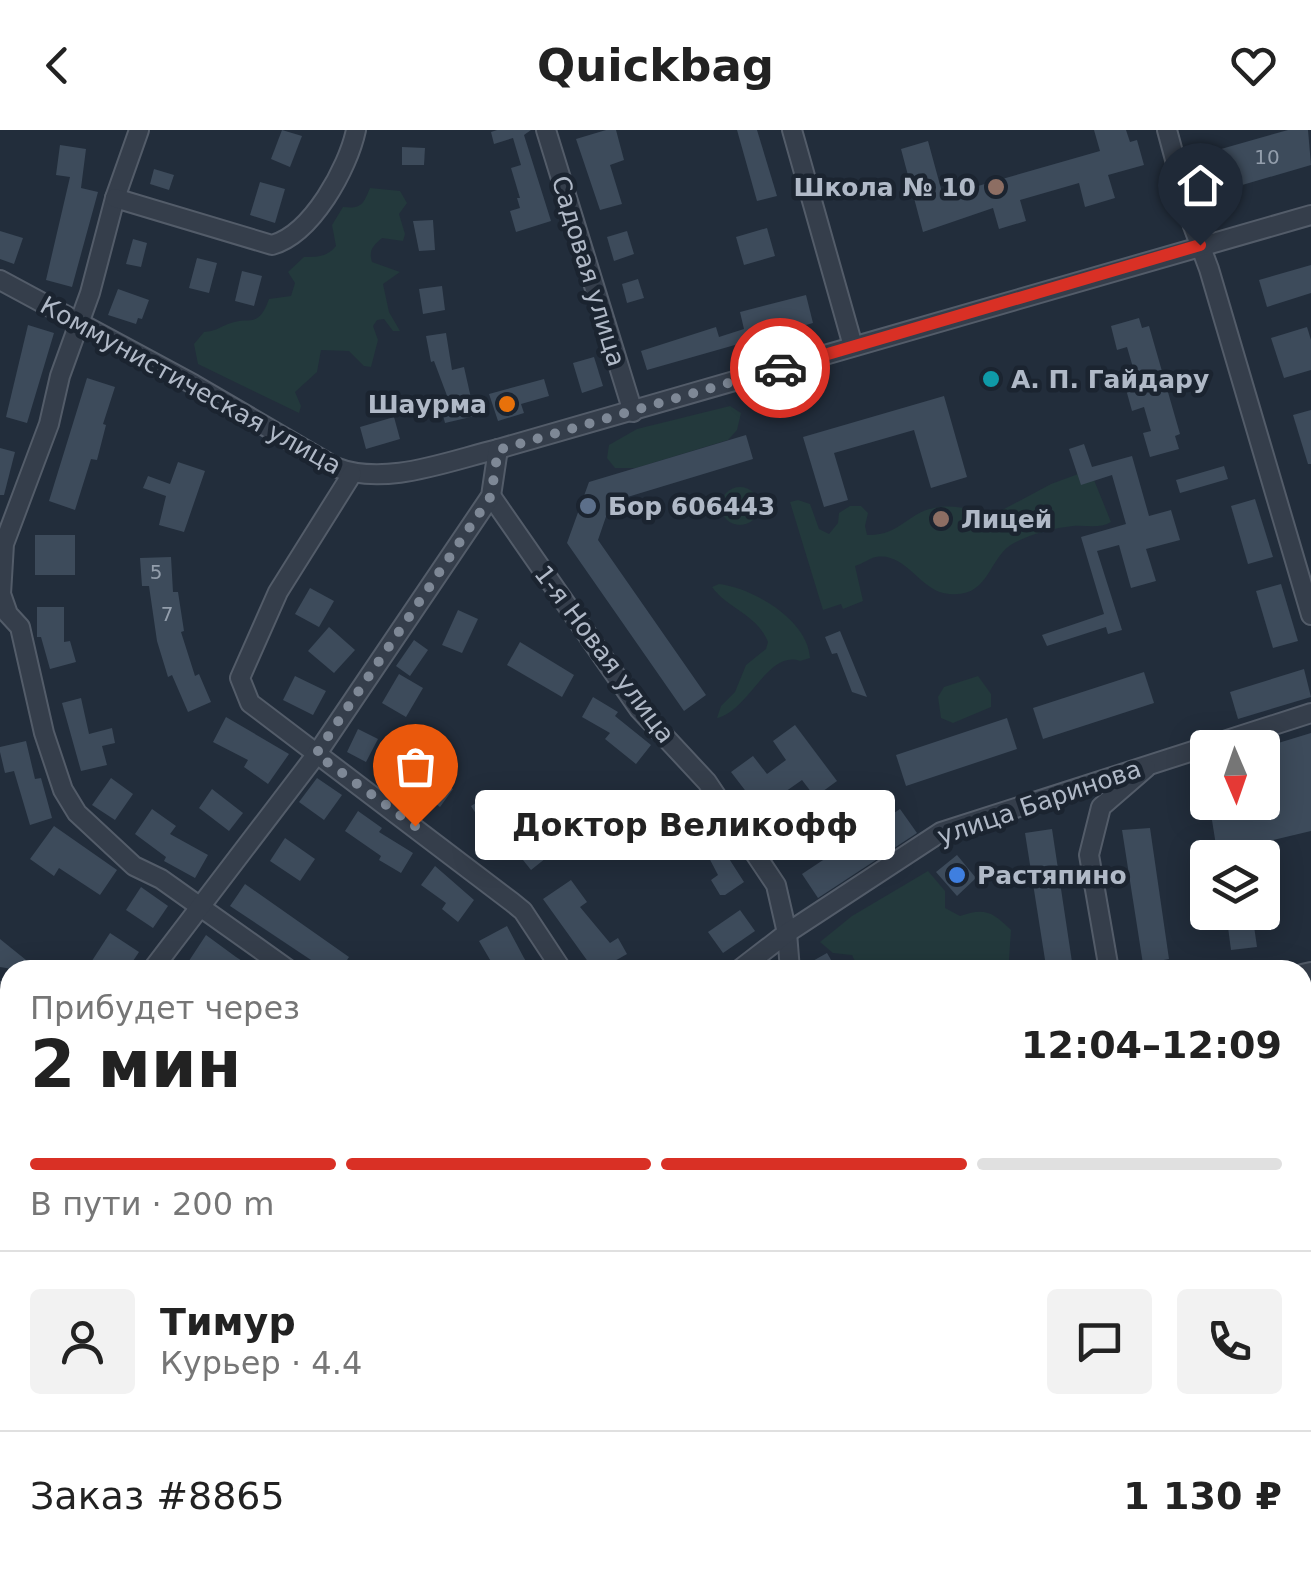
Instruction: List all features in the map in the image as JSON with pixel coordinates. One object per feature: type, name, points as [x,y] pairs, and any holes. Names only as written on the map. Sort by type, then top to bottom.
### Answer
[{"type":"street","points":[[139,130],[80,324],[60,376],[49,424],[4,544],[1,594],[8,614],[20,627],[44,733],[63,790],[77,813],[134,866],[161,879],[275,960]]},
{"type":"street","points":[[116,198],[272,245],[296,232],[322,203],[350,158],[356,130]]},
{"type":"street","name":"Садовая улица","points":[[546,130],[633,412]]},
{"type":"street","points":[[792,130],[853,346]]},
{"type":"street","points":[[1167,130],[1311,615]]},
{"type":"street","name":"Коммунистическая улица","points":[[0,280],[221,400],[314,456],[352,474],[399,472],[498,450],[633,412],[1311,215]]},
{"type":"street","points":[[159,960],[316,754],[491,496],[498,450]]},
{"type":"street","points":[[352,474],[278,592],[240,678],[250,702],[523,911],[555,960]]},
{"type":"street","name":"1-я Новая улица","points":[[491,496],[640,708],[708,782],[776,885],[789,960]]},
{"type":"street","name":"улица Баринова","points":[[752,960],[941,832],[1311,713]]},
{"type":"street","points":[[1107,960],[1089,855],[1102,806],[1154,761]]},
{"type":"green space","points":[[370,188],[400,191],[407,203],[399,214],[405,234],[403,241],[382,238],[371,251],[372,262],[400,272],[383,284],[389,312],[400,331],[393,331],[384,319],[377,320],[373,326],[378,340],[371,367],[364,366],[349,351],[321,350],[317,372],[295,392],[301,406],[299,413],[198,364],[194,344],[204,332],[253,320],[261,315],[269,299],[291,296],[295,283],[288,272],[304,257],[322,256],[333,250],[336,246],[332,225],[343,207],[361,205]]},
{"type":"green space","points":[[730,406],[741,413],[737,430],[728,440],[636,468],[615,468],[607,458],[609,445],[637,429]]},
{"type":"green space","points":[[1081,473],[1094,480],[1111,522],[1058,528],[1020,540],[1005,550],[979,585],[959,594],[935,590],[895,560],[874,558],[855,566],[863,601],[843,609],[841,604],[823,610],[790,502],[810,504],[819,529],[829,534],[838,523],[839,513],[850,506],[861,506],[868,513],[867,535],[878,534],[934,508],[963,508],[991,516],[1051,484]]},
{"type":"green space","points":[[740,487],[753,493],[759,506],[753,519],[740,525],[727,519],[721,506],[727,493]]},
{"type":"green space","points":[[719,584],[747,592],[776,608],[800,631],[810,658],[778,664],[739,704],[717,718],[721,706],[735,692],[746,665],[766,649],[768,642],[750,618],[712,587]]},
{"type":"green space","points":[[978,676],[991,694],[991,707],[953,723],[941,718],[938,697],[944,687]]},
{"type":"green space","points":[[928,871],[945,891],[945,908],[960,916],[988,913],[1011,930],[1009,960],[854,960],[852,955],[833,953],[820,942],[852,916]]},
{"type":"building","points":[[282,130],[302,136],[290,167],[271,159]]},
{"type":"building","points":[[531,130],[524,135],[551,221],[516,232],[510,211],[520,208],[520,198],[511,168],[521,165],[513,138],[494,144],[491,132]]},
{"type":"building","points":[[616,130],[624,160],[610,165],[622,204],[600,210],[576,139]]},
{"type":"building","points":[[737,130],[757,130],[777,196],[757,201]]},
{"type":"building","points":[[1094,130],[1126,130],[1130,142],[1137,140],[1144,165],[1108,175],[1115,198],[1085,207],[1079,183],[1020,200],[1026,221],[999,229],[993,208],[923,232],[901,149],[928,141],[943,196],[1100,151]]},
{"type":"building","points":[[1288,130],[1308,130],[1311,165],[1232,188],[1221,149]]},
{"type":"building","points":[[60,145],[86,149],[81,188],[98,192],[72,287],[46,280],[70,177],[56,175]]},
{"type":"building","points":[[402,147],[425,148],[424,165],[402,165]]},
{"type":"building","points":[[154,169],[174,175],[169,190],[150,184]]},
{"type":"building","points":[[260,182],[285,189],[275,223],[250,215]]},
{"type":"building","points":[[433,220],[435,250],[419,251],[413,221]]},
{"type":"building","points":[[767,228],[775,256],[744,265],[736,237]]},
{"type":"building","points":[[0,231],[23,238],[14,264],[0,259]]},
{"type":"building","points":[[627,231],[634,254],[614,261],[607,237]]},
{"type":"building","points":[[133,239],[147,243],[141,267],[126,264]]},
{"type":"building","points":[[197,258],[217,263],[209,293],[189,288]]},
{"type":"building","points":[[1311,265],[1311,293],[1267,307],[1259,280]]},
{"type":"building","points":[[242,271],[262,276],[254,306],[235,301]]},
{"type":"building","points":[[638,279],[644,298],[627,303],[622,284]]},
{"type":"building","points":[[442,286],[445,310],[423,314],[419,289]]},
{"type":"building","points":[[118,289],[149,300],[136,324],[108,315]]},
{"type":"building","points":[[806,295],[813,323],[647,370],[641,351],[716,327],[719,337],[744,329],[740,312]]},
{"type":"building","points":[[1139,318],[1142,328],[1149,326],[1180,434],[1175,436],[1179,449],[1150,457],[1143,433],[1151,431],[1144,407],[1132,411],[1122,375],[1134,371],[1127,347],[1117,350],[1111,326]]},
{"type":"building","points":[[28,325],[54,333],[27,423],[6,417]]},
{"type":"building","points":[[1307,327],[1311,370],[1284,378],[1271,338]]},
{"type":"building","points":[[446,333],[452,370],[464,367],[475,416],[445,423],[442,411],[452,409],[434,361],[431,362],[426,336]]},
{"type":"building","points":[[594,357],[603,386],[582,393],[573,363]]},
{"type":"building","points":[[87,378],[115,387],[97,460],[91,459],[75,510],[49,501]]},
{"type":"building","points":[[544,379],[549,396],[521,404],[524,413],[498,421],[489,394]]},
{"type":"building","points":[[944,396],[967,477],[931,488],[914,430],[834,453],[848,500],[824,507],[803,437]]},
{"type":"building","points":[[1311,410],[1311,464],[1308,464],[1293,415]]},
{"type":"building","points":[[394,417],[400,439],[366,449],[360,427]]},
{"type":"building","points":[[746,435],[753,459],[611,502],[598,540],[706,695],[684,711],[567,543],[589,482]]},
{"type":"building","points":[[1084,444],[1092,467],[1132,456],[1149,516],[1171,510],[1180,540],[1146,549],[1156,581],[1131,588],[1119,545],[1097,551],[1122,630],[1108,634],[1106,627],[1047,646],[1042,635],[1104,614],[1081,537],[1126,524],[1112,475],[1081,485],[1069,449]]},
{"type":"building","points":[[0,448],[15,452],[4,495],[0,495]]},
{"type":"building","points":[[178,462],[205,471],[184,532],[159,525],[166,496],[143,488],[148,476],[170,484]]},
{"type":"building","points":[[1224,466],[1228,479],[1180,493],[1176,480]]},
{"type":"building","points":[[1255,499],[1273,557],[1248,564],[1231,506]]},
{"type":"building","points":[[35,535],[75,535],[75,575],[35,575]]},
{"type":"building","points":[[171,557],[173,592],[178,592],[184,631],[181,632],[195,676],[199,674],[211,702],[188,712],[172,675],[168,677],[157,641],[149,586],[142,586],[140,558]]},
{"type":"building","points":[[1281,584],[1298,641],[1273,648],[1256,591]]},
{"type":"building","points":[[310,588],[334,601],[319,627],[295,614]]},
{"type":"building","points":[[37,607],[64,607],[64,642],[70,641],[76,662],[50,669],[41,637],[37,637]]},
{"type":"building","points":[[458,610],[478,619],[462,653],[442,645]]},
{"type":"building","points":[[329,627],[355,650],[334,673],[308,651]]},
{"type":"building","points":[[840,631],[867,697],[852,692],[837,653],[832,654],[825,637]]},
{"type":"building","points":[[414,640],[428,650],[410,676],[396,666]]},
{"type":"building","points":[[520,642],[574,675],[562,697],[507,665]]},
{"type":"building","points":[[1304,669],[1311,697],[1238,719],[1230,692]]},
{"type":"building","points":[[1144,672],[1154,703],[1043,739],[1033,708]]},
{"type":"building","points":[[399,674],[423,688],[406,717],[382,703]]},
{"type":"building","points":[[295,676],[326,691],[313,715],[283,700]]},
{"type":"building","points":[[593,697],[618,712],[615,716],[651,745],[636,764],[605,739],[610,733],[582,717]]},
{"type":"building","points":[[81,698],[89,734],[112,728],[115,743],[102,746],[107,765],[81,771],[62,703]]},
{"type":"building","points":[[226,717],[289,754],[268,784],[244,767],[248,760],[213,742]]},
{"type":"building","points":[[1007,718],[1017,749],[906,786],[896,755]]},
{"type":"building","points":[[795,725],[837,781],[815,797],[802,780],[782,794],[796,812],[774,828],[731,772],[753,756],[767,774],[786,760],[773,741]]},
{"type":"building","points":[[358,729],[378,739],[366,762],[347,752]]},
{"type":"building","points":[[1311,733],[1311,831],[1273,840],[1215,840],[1212,820],[1280,820],[1280,742]]},
{"type":"building","points":[[422,735],[442,748],[428,772],[453,789],[440,807],[396,778]]},
{"type":"building","points":[[26,741],[35,779],[41,778],[52,818],[30,825],[14,771],[5,773],[0,752],[0,747]]},
{"type":"building","points":[[111,778],[133,794],[115,820],[92,805]]},
{"type":"building","points":[[317,778],[342,795],[324,820],[299,802]]},
{"type":"building","points":[[212,789],[243,813],[229,831],[199,808]]},
{"type":"building","points":[[490,794],[500,810],[482,823],[471,806]]},
{"type":"building","points":[[701,799],[730,852],[726,854],[744,882],[725,895],[720,895],[711,880],[718,875],[684,810]]},
{"type":"building","points":[[152,809],[176,826],[170,834],[208,855],[195,878],[164,861],[166,857],[135,834]]},
{"type":"building","points":[[900,809],[917,833],[818,898],[802,874]]},
{"type":"building","points":[[358,811],[382,828],[379,832],[413,853],[401,873],[345,831]]},
{"type":"building","points":[[54,826],[117,870],[100,895],[59,868],[54,876],[30,859]]},
{"type":"building","points":[[1150,828],[1169,959],[1142,960],[1122,830]]},
{"type":"building","points":[[1052,829],[1072,960],[1045,960],[1025,833]]},
{"type":"building","points":[[536,834],[551,854],[531,870],[515,850]]},
{"type":"building","points":[[285,838],[315,859],[300,881],[270,861]]},
{"type":"building","name":"Растяпино","points":[[957,855],[976,878],[957,896],[936,872]]},
{"type":"building","points":[[435,866],[474,900],[458,922],[442,909],[446,903],[421,885]]},
{"type":"building","points":[[571,880],[587,902],[580,907],[610,943],[618,938],[627,954],[616,960],[587,960],[543,899]]},
{"type":"building","points":[[245,884],[349,957],[311,960],[230,906]]},
{"type":"building","points":[[141,887],[168,906],[153,928],[126,910]]},
{"type":"building","points":[[740,910],[755,931],[723,953],[708,932]]},
{"type":"building","points":[[507,926],[525,960],[490,960],[479,941]]},
{"type":"building","points":[[1228,930],[1255,930],[1257,947],[1231,950]]},
{"type":"building","points":[[110,933],[139,952],[134,960],[92,960]]},
{"type":"building","points":[[206,935],[241,960],[190,960]]},
{"type":"building","points":[[0,939],[26,960],[0,960]]},
{"type":"way so far","points":[[415,826],[316,754],[491,496],[498,450],[780,368]]},
{"type":"place","name":"Школа № 10","points":[[996,187]]},
{"type":"place","name":"А. П. Гайдару","points":[[991,379]]},
{"type":"place","name":"Шаурма","points":[[507,404]]},
{"type":"place","name":"Бор 606443","points":[[588,506]]},
{"type":"place","name":"Лицей","points":[[941,519]]},
{"type":"place","name":"Доктор Великофф","points":[[415,826]]},
{"type":"place","name":"Растяпино","points":[[957,875]]},
{"type":"route","points":[[780,368],[1200,245]]}]
